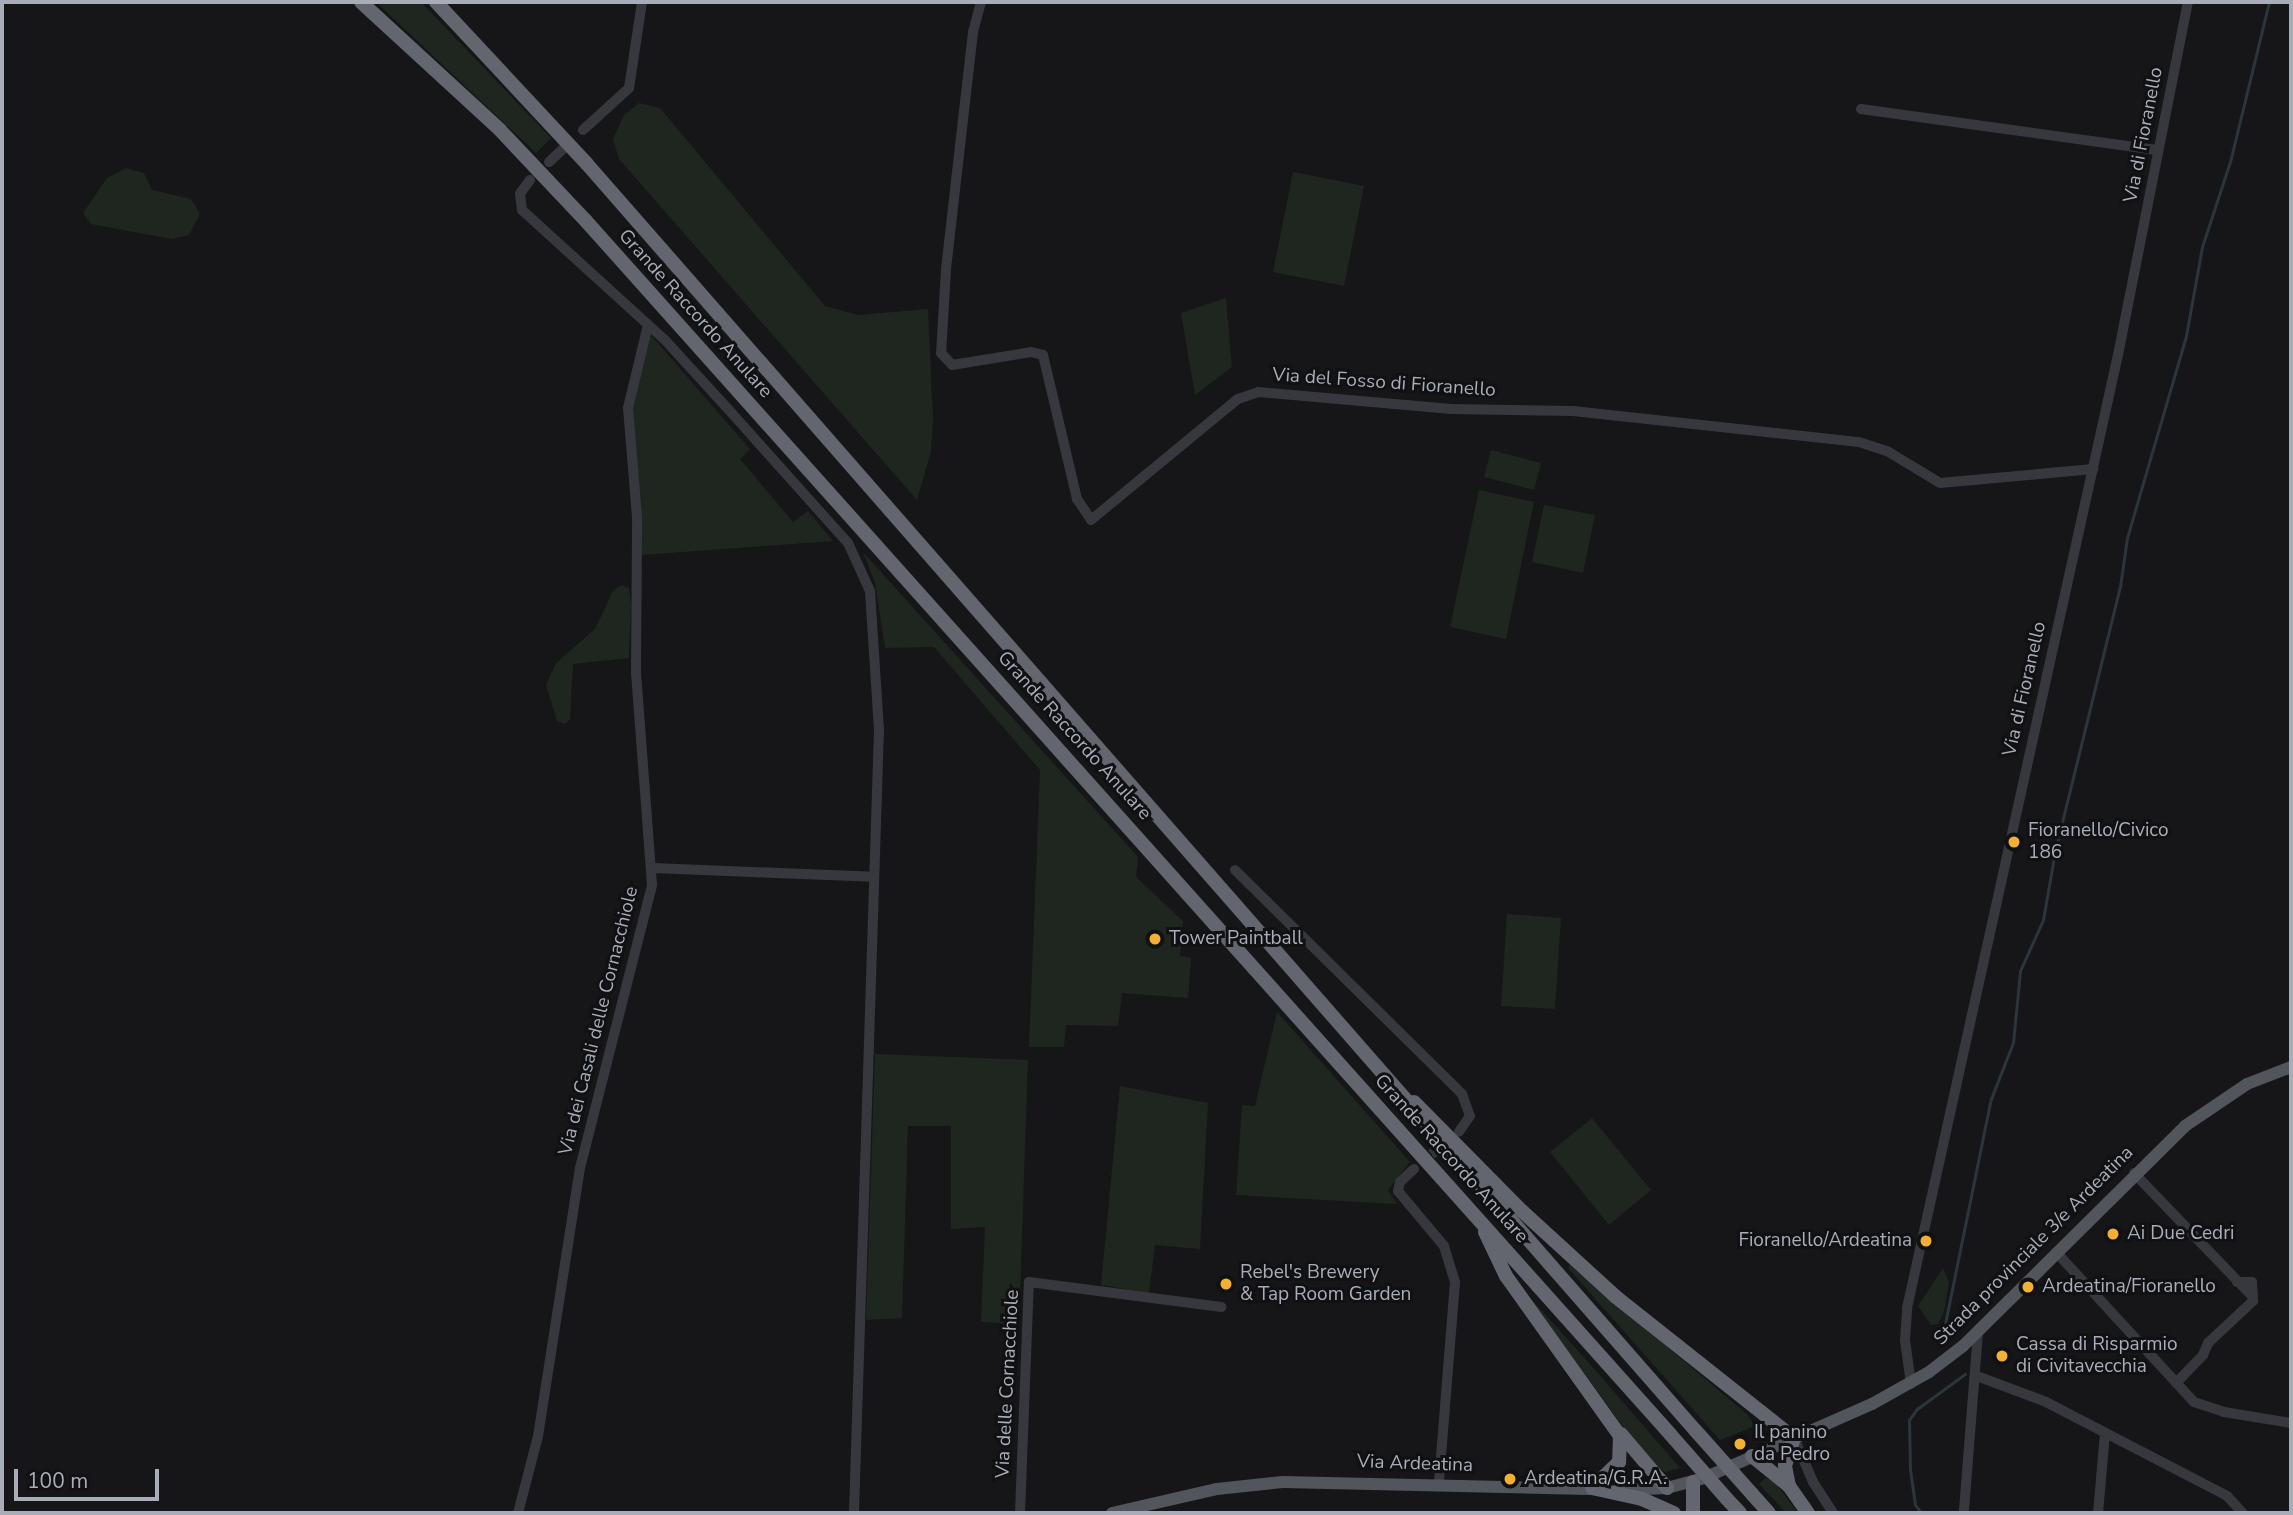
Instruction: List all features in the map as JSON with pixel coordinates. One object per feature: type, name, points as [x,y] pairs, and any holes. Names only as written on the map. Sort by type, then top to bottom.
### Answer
[{"type":"highway","name":"Grande Raccordo Anulare","points":[[361,2],[500,130],[586,220],[1740,1513]]},
{"type":"highway","name":"Grande Raccordo Anulare","points":[[436,2],[587,164],[1386,1080],[1769,1513]]},
{"type":"highway","points":[[1386,1080],[1436,1120],[1523,1212],[1616,1297],[1794,1438],[1785,1466],[1789,1486]]},
{"type":"highway","points":[[1479,1219],[1506,1276],[1612,1422],[1667,1488]]},
{"type":"highway","points":[[1592,1488],[1621,1457],[1622,1441],[1612,1422]]},
{"type":"highway","points":[[1752,1455],[1789,1486],[1808,1513]]},
{"type":"highway","points":[[1693,1482],[1693,1513]]},
{"type":"highway","points":[[1592,1488],[1642,1499],[1674,1513]]},
{"type":"main road","name":"Strada provinciale 3/e Ardeatina","points":[[1794,1438],[1911,1384],[1948,1359],[1964,1346],[2134,1173],[2204,1111],[2246,1084],[2291,1067]]},
{"type":"main road","name":"Via Ardeatina","points":[[1112,1513],[1259,1484],[1438,1483],[1667,1488],[1693,1482],[1794,1438]]},
{"type":"street","points":[[583,130],[629,88],[642,2]]},
{"type":"street","name":"Via del Fosso di Fioranello","points":[[981,2],[973,32],[945,278],[942,356],[956,365],[1031,352],[1043,355],[1077,499],[1091,520],[1238,399],[1258,393],[1451,409],[1573,411],[1859,442],[1887,451],[1940,483],[2093,469]]},
{"type":"street","name":"Via di Fioranello","points":[[1911,1384],[1905,1340],[1907,1308],[2093,469],[2188,2]]},
{"type":"street","points":[[1861,109],[2158,150]]},
{"type":"street","points":[[549,162],[565,147]]},
{"type":"street","points":[[530,180],[520,194],[522,210],[648,325],[826,517],[848,543],[865,575],[873,609],[878,706],[854,1513]]},
{"type":"street","name":"Via dei Casali delle Cornacchiole","points":[[518,1513],[538,1436],[580,1168],[645,921],[653,868],[636,674],[637,517],[628,408],[648,325]]},
{"type":"street","points":[[653,868],[874,877]]},
{"type":"street","points":[[1235,870],[1462,1094],[1470,1116],[1459,1132]]},
{"type":"street","points":[[1414,1168],[1400,1182],[1398,1191],[1440,1240],[1454,1274],[1438,1483]]},
{"type":"street","points":[[2134,1173],[2236,1282],[2252,1282],[2253,1297],[2176,1383]]},
{"type":"street","points":[[2056,1252],[2176,1383],[2204,1407],[2291,1423]]},
{"type":"street","name":"Via delle Cornacchiole","points":[[1020,1513],[1028,1283],[1221,1307]]},
{"type":"street","points":[[1964,1510],[1977,1376],[1978,1332]]},
{"type":"street","points":[[1977,1376],[2037,1397],[2227,1496],[2243,1513]]},
{"type":"street","points":[[2098,1513],[2105,1433]]},
{"type":"street","points":[[1794,1438],[1813,1482],[1833,1513]]},
{"type":"shaded area","points":[[376,2],[421,2],[551,138],[536,153]]},
{"type":"shaded area","points":[[639,103],[660,108],[825,306],[858,315],[928,309],[933,420],[931,452],[917,500],[619,159],[613,139],[624,115]]},
{"type":"shaded area","points":[[126,168],[144,173],[152,190],[191,199],[200,214],[189,235],[172,239],[91,224],[83,213],[107,178]]},
{"type":"shaded area","points":[[1293,172],[1364,186],[1344,286],[1273,272]]},
{"type":"shaded area","points":[[1226,298],[1232,367],[1195,395],[1181,313]]},
{"type":"shaded area","points":[[650,334],[750,449],[740,459],[793,522],[808,511],[833,541],[642,555],[631,405]]},
{"type":"shaded area","points":[[1491,450],[1541,463],[1534,490],[1484,477]]},
{"type":"shaded area","points":[[1479,490],[1534,502],[1506,639],[1450,627]]},
{"type":"shaded area","points":[[1544,505],[1595,515],[1583,573],[1532,562]]},
{"type":"shaded area","points":[[863,552],[1138,857],[1136,877],[1183,921],[1180,956],[1191,958],[1188,998],[1122,993],[1118,1026],[1066,1025],[1064,1047],[1029,1047],[1040,770],[934,647],[885,648],[875,583]]},
{"type":"shaded area","points":[[621,585],[629,588],[631,605],[629,658],[573,664],[570,719],[565,724],[557,721],[546,685],[556,663],[595,629],[613,591]]},
{"type":"shaded area","points":[[1507,914],[1561,918],[1555,1009],[1501,1006]]},
{"type":"shaded area","points":[[1277,1012],[1410,1162],[1388,1190],[1397,1204],[1236,1195],[1242,1105],[1255,1106]]},
{"type":"shaded area","points":[[875,1054],[1028,1060],[1019,1324],[981,1322],[985,1227],[951,1229],[951,1126],[908,1126],[902,1318],[866,1320]]},
{"type":"shaded area","points":[[1120,1086],[1208,1103],[1200,1249],[1155,1245],[1149,1293],[1101,1285]]},
{"type":"shaded area","points":[[1592,1118],[1651,1190],[1609,1225],[1550,1152]]},
{"type":"shaded area","points":[[1570,1265],[1747,1414],[1755,1426],[1720,1440],[1568,1268]]},
{"type":"shaded area","points":[[1943,1268],[1949,1282],[1944,1312],[1938,1324],[1931,1325],[1918,1306]]},
{"type":"shaded area","points":[[1526,1293],[1680,1468],[1666,1472],[1651,1465]]},
{"type":"shaded area","points":[[1765,1478],[1774,1481],[1798,1513],[1786,1513],[1759,1484]]},
{"type":"waterway","points":[[1944,1329],[1991,1099],[2013,1043],[2020,971],[2043,920],[2055,851],[2120,587],[2127,538],[2186,336],[2202,247],[2230,162],[2269,2]]},
{"type":"waterway","points":[[1921,1513],[1915,1505],[1910,1469],[1909,1420],[1917,1409],[1965,1374]]},
{"type":"tunnel","points":[[1420,1164],[1449,1140]]},
{"type":"place","name":"Fioranello/Civico 186","points":[[2014,842]]},
{"type":"place","name":"Tower Paintball","points":[[1155,939]]},
{"type":"place","name":"Ai Due Cedri","points":[[2113,1234]]},
{"type":"place","name":"Fioranello/Ardeatina","points":[[1926,1241]]},
{"type":"place","name":"Rebel's Brewery & Tap Room Garden","points":[[1226,1284]]},
{"type":"place","name":"Ardeatina/Fioranello","points":[[2028,1287]]},
{"type":"place","name":"Cassa di Risparmio di Civitavecchia","points":[[2002,1356]]},
{"type":"place","name":"Il panino da Pedro","points":[[1740,1444]]},
{"type":"place","name":"Ardeatina/G.R.A.","points":[[1510,1479]]}]
